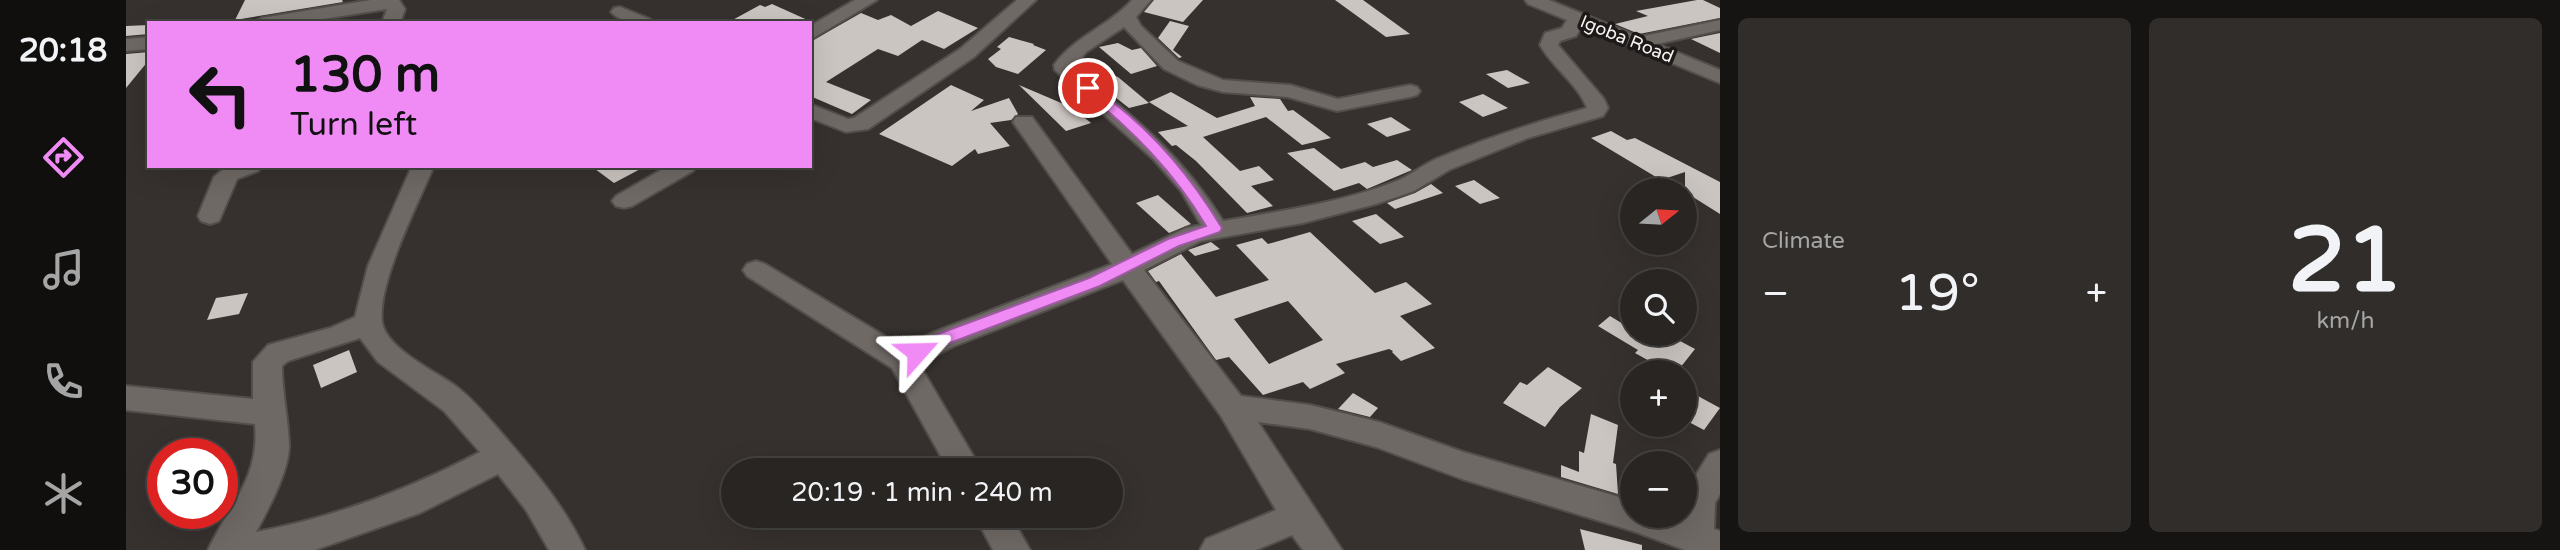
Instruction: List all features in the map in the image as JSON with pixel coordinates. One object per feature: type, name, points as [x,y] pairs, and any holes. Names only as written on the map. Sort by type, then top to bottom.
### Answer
[{"type":"street","points":[[812,33],[867,0]]},
{"type":"street","points":[[812,111],[846,126],[860,124],[967,53],[1027,0]]},
{"type":"street","points":[[1142,0],[1126,17],[1079,48],[1065,65],[1065,70],[1120,114],[1166,159],[1191,189],[1215,228]]},
{"type":"street","name":"Igoba Road","points":[[1534,0],[1720,77]]},
{"type":"street","points":[[274,21],[393,4],[396,9],[392,21]]},
{"type":"street","points":[[620,12],[640,21]]},
{"type":"street","points":[[1126,17],[1134,29],[1171,65],[1204,81],[1223,86],[1290,91],[1336,105],[1410,91]]},
{"type":"street","points":[[902,360],[944,338],[1128,268],[1173,243],[1215,228],[1303,215],[1368,198],[1406,186],[1441,165],[1520,133],[1596,112],[1598,108],[1589,90],[1561,65],[1549,46],[1552,37],[1569,32],[1577,19]]},
{"type":"street","points":[[1637,43],[1720,25]]},
{"type":"street","points":[[126,46],[147,43]]},
{"type":"street","points":[[1024,122],[1232,407],[1298,516],[1324,550]]},
{"type":"street","points":[[210,216],[226,177],[243,168]]},
{"type":"street","points":[[422,168],[395,228],[373,292],[368,322],[380,346],[405,368],[457,404],[513,467],[550,515],[567,550]]},
{"type":"street","points":[[624,201],[682,168]]},
{"type":"street","points":[[756,270],[902,360],[959,458]]},
{"type":"street","points":[[226,550],[253,508],[271,460],[273,445],[268,362],[271,357],[338,336],[368,322]]},
{"type":"street","points":[[126,398],[269,413]]},
{"type":"street","points":[[1232,407],[1310,417],[1379,435],[1462,465],[1620,512]]},
{"type":"street","points":[[243,550],[339,530],[436,492],[502,456]]},
{"type":"street","points":[[1709,542],[1698,501],[1720,464]]},
{"type":"street","points":[[1218,550],[1298,516]]},
{"type":"street","points":[[999,528],[1012,550]]},
{"type":"street","points":[[1668,528],[1709,542]]},
{"type":"building","points":[[245,0],[342,0],[343,2],[235,20]]},
{"type":"building","points":[[1154,0],[1203,0],[1183,22],[1144,12]]},
{"type":"building","points":[[1335,0],[1363,0],[1410,34],[1386,37]]},
{"type":"building","points":[[1697,0],[1720,8],[1720,18],[1639,34],[1615,24],[1648,16],[1636,11]]},
{"type":"building","points":[[772,4],[810,21],[731,21],[760,5],[765,7]]},
{"type":"building","points":[[938,11],[978,28],[944,49],[922,40],[898,56],[878,49],[826,82],[871,100],[852,114],[812,97],[812,41],[861,13],[878,20],[891,15],[911,26]]},
{"type":"building","points":[[1170,21],[1189,26],[1173,50],[1182,57],[1179,58],[1158,38]]},
{"type":"building","points":[[147,25],[147,34],[126,36],[126,26]]},
{"type":"building","points":[[1720,33],[1720,53],[1691,39]]},
{"type":"building","points":[[1009,37],[1046,50],[1018,74],[996,67],[988,59],[1001,49],[997,47]]},
{"type":"building","points":[[1118,43],[1132,50],[1141,48],[1157,66],[1131,74],[1099,47]]},
{"type":"building","points":[[147,52],[147,62],[126,88],[126,54]]},
{"type":"building","points":[[1081,63],[1118,77],[1149,103],[1129,108],[1078,68]]},
{"type":"building","points":[[1507,70],[1530,83],[1508,88],[1486,74]]},
{"type":"building","points":[[951,85],[984,100],[971,111],[1009,98],[1018,114],[1011,120],[990,123],[1010,146],[978,154],[975,149],[952,166],[879,134]]},
{"type":"building","points":[[1019,85],[1073,108],[1091,123],[1066,131]]},
{"type":"building","points":[[1171,92],[1217,118],[1255,106],[1250,97],[1280,99],[1288,111],[1293,110],[1331,138],[1302,145],[1266,117],[1203,137],[1240,171],[1259,166],[1274,180],[1251,186],[1273,206],[1247,213],[1196,161],[1176,145],[1172,146],[1158,132],[1188,126],[1149,102]]},
{"type":"building","points":[[1483,94],[1508,108],[1483,117],[1459,102]]},
{"type":"building","points":[[1391,117],[1411,130],[1387,137],[1367,124]]},
{"type":"building","points":[[1611,131],[1627,140],[1635,138],[1720,182],[1720,214],[1698,200],[1698,178],[1685,178],[1685,172],[1658,178],[1591,138]]},
{"type":"building","points":[[1314,148],[1341,169],[1365,162],[1373,167],[1397,160],[1412,170],[1367,189],[1359,183],[1334,191],[1287,153]]},
{"type":"building","points":[[594,168],[642,168],[614,183]]},
{"type":"building","points":[[1474,180],[1500,198],[1480,204],[1455,186]]},
{"type":"building","points":[[1431,184],[1443,193],[1395,209],[1387,203],[1415,193]]},
{"type":"building","points":[[1158,195],[1191,224],[1169,233],[1136,203]]},
{"type":"building","points":[[1376,214],[1404,237],[1380,244],[1352,221]]},
{"type":"building","points":[[1310,232],[1375,293],[1406,282],[1432,304],[1400,316],[1435,348],[1401,361],[1389,349],[1336,364],[1345,373],[1310,389],[1303,382],[1263,395],[1229,357],[1216,360],[1159,281],[1156,282],[1148,271],[1181,254],[1216,297],[1269,280],[1236,245],[1262,238],[1268,244]],"holes":[[[1288,301],[1323,340],[1269,364],[1234,319]]]},
{"type":"building","points":[[1211,242],[1220,249],[1195,256],[1188,250]]},
{"type":"building","points":[[248,293],[239,314],[207,320],[216,298]]},
{"type":"building","points":[[1610,316],[1620,322],[1620,339],[1598,326]]},
{"type":"building","points":[[1631,346],[1689,346],[1695,349],[1686,360],[1648,360],[1635,353],[1638,350]]},
{"type":"building","points":[[349,350],[357,372],[321,388],[313,365]]},
{"type":"building","points":[[1548,367],[1582,388],[1560,407],[1545,427],[1503,403],[1520,382],[1527,385]]},
{"type":"building","points":[[1353,393],[1378,408],[1370,417],[1338,409]]},
{"type":"building","points":[[1697,396],[1720,408],[1704,430],[1697,426]]},
{"type":"building","points":[[1591,414],[1618,425],[1613,463],[1616,464],[1618,494],[1561,477],[1561,465],[1579,472],[1579,451],[1584,453]]},
{"type":"building","points":[[1580,529],[1642,545],[1642,550],[1585,550]]},
{"type":"route","points":[[917,352],[944,338],[1095,282],[1128,268],[1173,243],[1215,228],[1191,189],[1166,159],[1120,114],[1088,88]]}]
